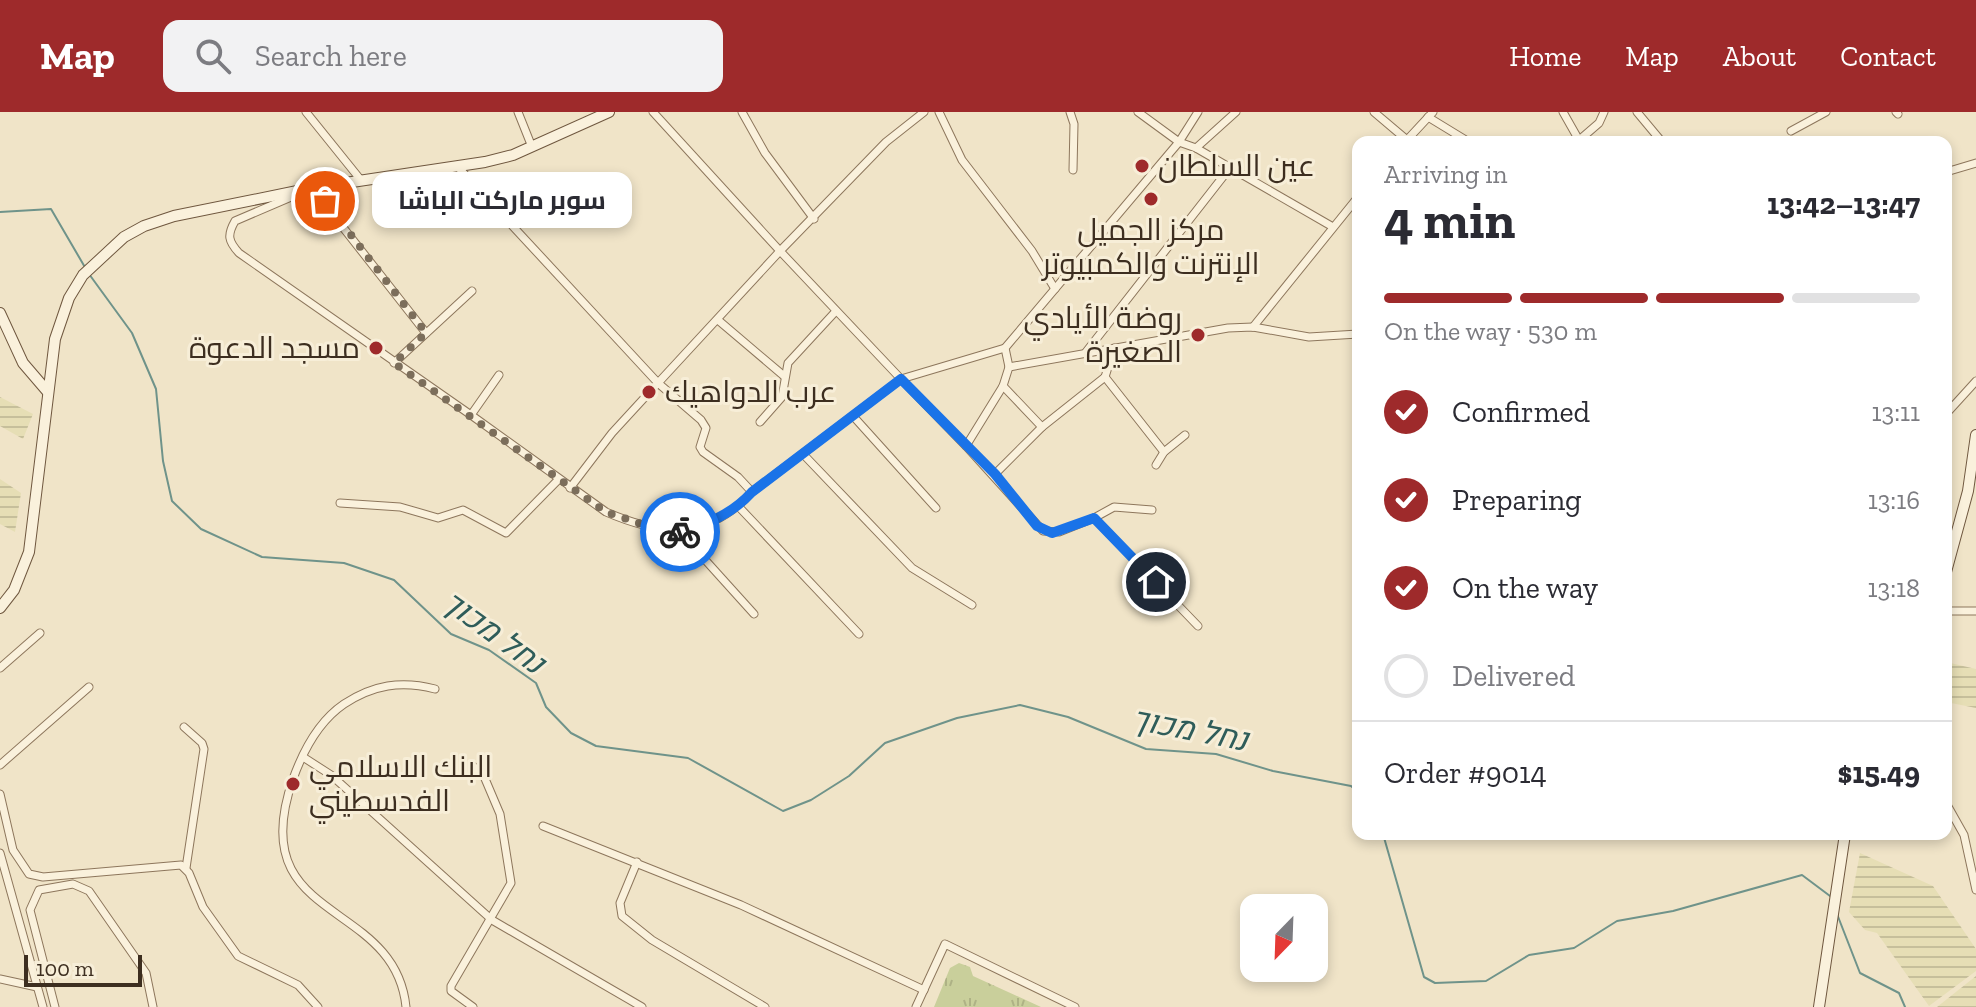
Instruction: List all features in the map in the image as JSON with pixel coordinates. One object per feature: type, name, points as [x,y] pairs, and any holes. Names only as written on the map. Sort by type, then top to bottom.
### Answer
[{"type":"street","points":[[306,112],[360,179]]},
{"type":"street","points":[[518,112],[532,147]]},
{"type":"street","points":[[0,608],[14,590],[29,552],[47,391],[61,316],[86,271],[124,237],[164,219],[360,179],[513,155],[609,112]]},
{"type":"street","points":[[653,112],[836,311],[995,474],[1043,531],[1059,532],[1114,507],[1152,510]]},
{"type":"street","points":[[742,112],[765,153],[814,219]]},
{"type":"street","points":[[570,488],[612,433],[780,251],[886,142],[924,112]]},
{"type":"street","points":[[939,112],[962,160],[1032,251],[1055,289]]},
{"type":"street","points":[[1070,112],[1074,124],[1073,170]]},
{"type":"street","points":[[1138,112],[1179,142],[1196,148],[1333,227]]},
{"type":"street","points":[[312,188],[235,221],[228,235],[231,245],[570,488],[627,521],[680,532],[707,524],[739,507],[752,492],[901,379],[1005,348],[1179,142],[1198,112]]},
{"type":"street","points":[[1196,148],[1236,112]]},
{"type":"street","points":[[1374,112],[1401,136]]},
{"type":"street","points":[[1563,112],[1576,136]]},
{"type":"street","points":[[1585,136],[1599,123],[1604,112]]},
{"type":"street","points":[[1637,112],[1657,136]]},
{"type":"street","points":[[1791,131],[1826,112]]},
{"type":"street","points":[[1411,136],[1430,115],[1460,136]]},
{"type":"street","points":[[1952,170],[1976,163]]},
{"type":"street","points":[[457,166],[658,383],[701,420],[706,428],[700,447],[703,452],[738,477],[752,492]]},
{"type":"street","points":[[1086,352],[1229,169]]},
{"type":"street","points":[[312,188],[426,333]]},
{"type":"street","points":[[1253,327],[1352,204]]},
{"type":"street","points":[[394,363],[472,291]]},
{"type":"street","points":[[760,422],[782,397],[788,363],[836,311]]},
{"type":"street","points":[[0,313],[17,352],[47,391]]},
{"type":"street","points":[[718,320],[784,376]]},
{"type":"street","points":[[1009,367],[1210,330],[1253,327],[1309,337],[1352,334]]},
{"type":"street","points":[[966,446],[1003,386],[1009,367],[1005,348]]},
{"type":"street","points":[[995,474],[1042,427],[1105,377],[1114,348]]},
{"type":"street","points":[[32,373],[51,368]]},
{"type":"street","points":[[471,415],[499,375]]},
{"type":"street","points":[[1105,377],[1164,452]]},
{"type":"street","points":[[1952,407],[1976,381]]},
{"type":"street","points":[[1003,386],[1042,427]]},
{"type":"street","points":[[853,416],[936,508]]},
{"type":"street","points":[[1156,465],[1164,452],[1185,435]]},
{"type":"street","points":[[1952,551],[1965,507],[1976,435]]},
{"type":"street","points":[[803,454],[912,568],[972,605]]},
{"type":"street","points":[[340,503],[400,507],[438,518],[463,510],[506,533],[558,480]]},
{"type":"street","points":[[739,507],[859,634]]},
{"type":"street","points":[[1094,518],[1198,626]]},
{"type":"street","points":[[680,532],[754,614]]},
{"type":"street","points":[[1952,611],[1976,611]]},
{"type":"street","points":[[0,668],[40,633]]},
{"type":"street","points":[[406,1007],[400,978],[386,955],[299,882],[287,863],[281,843],[282,825],[290,790],[303,757],[326,719],[348,701],[379,687],[408,682],[435,689]]},
{"type":"street","points":[[0,765],[89,687]]},
{"type":"street","points":[[184,727],[202,743],[204,749],[186,868],[203,907],[238,956],[298,985],[318,1007]]},
{"type":"street","points":[[303,757],[331,775],[492,920],[642,1007]]},
{"type":"street","points":[[473,766],[483,774],[494,797],[511,873],[508,892],[467,953],[451,986],[451,991],[473,1007]]},
{"type":"street","points":[[0,794],[18,862],[35,876],[175,864],[186,868]]},
{"type":"street","points":[[1952,813],[1972,846],[1976,890]]},
{"type":"street","points":[[543,826],[741,905],[924,990]]},
{"type":"street","points":[[1819,1007],[1844,840]]},
{"type":"street","points":[[0,853],[43,1007]]},
{"type":"street","points":[[637,862],[620,903],[622,916],[652,940],[765,1007]]},
{"type":"street","points":[[55,1007],[32,923],[31,901],[42,888],[73,884],[89,891],[146,973],[153,1007]]},
{"type":"street","points":[[916,1007],[945,944],[1075,1007]]},
{"type":"street","points":[[0,979],[37,987]]},
{"type":"street","points":[[744,1007],[749,998]]},
{"type":"shaded area","points":[[0,397],[33,414],[23,439],[0,426]]},
{"type":"shaded area","points":[[0,479],[21,493],[15,532],[0,524]]},
{"type":"shaded area","points":[[1952,663],[1976,669],[1976,708],[1952,703]]},
{"type":"shaded area","points":[[1860,853],[1933,886],[1976,949],[1976,971],[1929,1006],[1877,933],[1865,930],[1849,912]]},
{"type":"shaded area","points":[[1976,976],[1976,1007],[1937,1007]]},
{"type":"green space","points":[[959,963],[970,967],[973,976],[1041,1007],[934,1007],[950,968]]},
{"type":"waterway","name":"נחל מכוך","points":[[0,212],[51,209],[86,269]]},
{"type":"waterway","name":"נחל מכוך","points":[[89,274],[132,333],[156,389],[163,461],[172,501],[201,529],[262,557],[344,563],[394,580],[451,634],[489,650],[536,683],[546,707],[571,733],[596,746],[688,758],[783,811],[811,800],[849,776],[885,743],[957,718],[1020,705],[1068,717],[1146,749],[1216,754],[1273,771],[1352,787]]},
{"type":"waterway","name":"נחל מכוך","points":[[1385,840],[1424,977],[1435,983],[1486,981],[1529,955],[1574,948],[1617,921],[1673,911],[1802,875],[1830,896]]},
{"type":"waterway","name":"נחל מכוך","points":[[1837,914],[1860,973],[1899,993],[1905,1007]]},
{"type":"way so far","points":[[325,201],[426,333],[394,363],[606,512],[627,521],[680,532]]},
{"type":"place","name":"عين السلطان","points":[[1142,166]]},
{"type":"place","name":"مركز الجميل الإنترنت والكمبيوتر","points":[[1151,199]]},
{"type":"place","name":"سوبر ماركت الباشا","points":[[325,201]]},
{"type":"place","name":"روضة الأيادي الصغيرة","points":[[1198,335]]},
{"type":"place","name":"مسجد الدعوة","points":[[376,348]]},
{"type":"place","name":"عرب الدواهيك","points":[[649,392]]},
{"type":"place","name":"البنك الاسلامي الفدسطيني","points":[[293,784]]},
{"type":"route","points":[[680,532],[707,524],[739,507],[752,492],[901,379],[995,474],[1043,531],[1059,532],[1094,518],[1156,582]]}]
